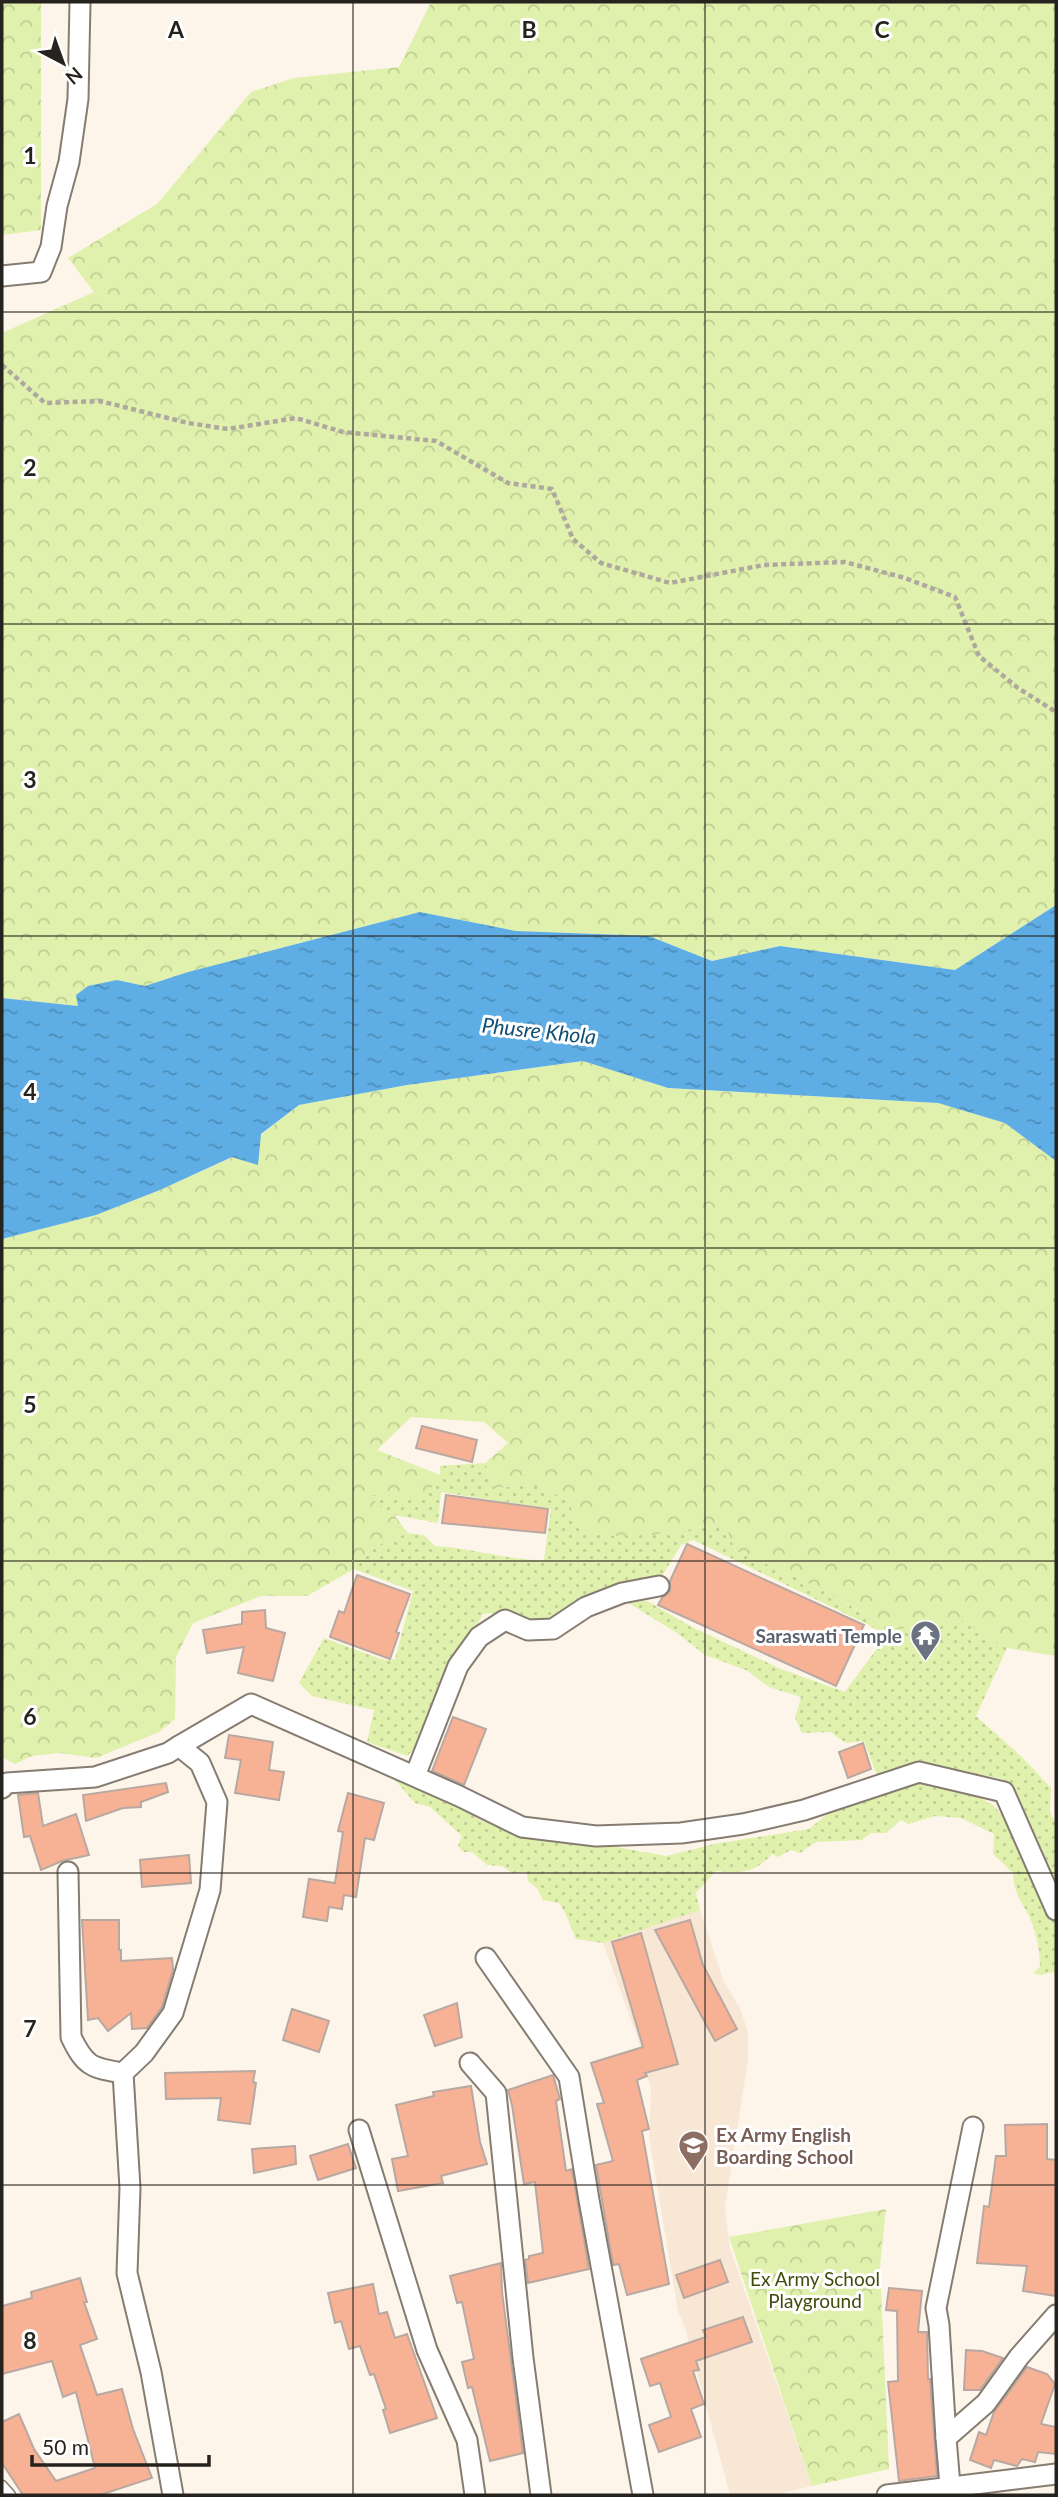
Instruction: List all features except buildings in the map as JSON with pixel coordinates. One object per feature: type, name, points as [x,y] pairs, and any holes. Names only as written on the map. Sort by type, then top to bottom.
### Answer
[{"type":"street","points":[[2,276],[41,272],[51,247],[57,206],[69,162],[78,99],[80,2]]},
{"type":"street","points":[[415,1776],[458,1666],[478,1637],[505,1620],[528,1630],[553,1629],[586,1607],[622,1593],[659,1586]]},
{"type":"street","points":[[2,1788],[7,1783],[95,1777],[168,1753],[251,1704],[415,1776],[522,1827],[596,1836],[681,1833],[743,1824],[804,1810],[919,1772],[1004,1792],[1056,1910]]},
{"type":"street","points":[[173,2495],[151,2372],[127,2273],[130,2188],[123,2073],[144,2053],[173,2013],[210,1890],[217,1802],[200,1763],[179,1746]]},
{"type":"street","points":[[68,1872],[71,2037],[81,2058],[100,2069],[123,2073]]},
{"type":"street","points":[[486,1958],[569,2077],[643,2495]]},
{"type":"street","points":[[470,2063],[496,2093],[523,2358],[541,2495]]},
{"type":"street","points":[[950,2486],[936,2308],[973,2127]]},
{"type":"street","points":[[359,2130],[427,2350],[467,2440],[475,2495]]},
{"type":"street","points":[[946,2438],[986,2403],[1019,2357],[1056,2315]]},
{"type":"street","points":[[887,2495],[1056,2474]]},
{"type":"lane","points":[[2,2486],[10,2495]]},
{"type":"path","points":[[2,365],[45,403],[100,401],[188,423],[228,429],[296,418],[343,432],[436,441],[508,483],[552,489],[573,539],[601,563],[670,583],[764,565],[845,562],[905,578],[955,597],[979,656],[1018,688],[1056,712]]},
{"type":"shaded area","name":"Ex Army English Boarding School","points":[[700,1910],[724,1982],[740,2008],[748,2032],[748,2060],[725,2207],[730,2248],[812,2486],[774,2495],[730,2495],[685,2328],[678,2311],[649,2137],[651,2090],[638,2039],[603,1943]]},
{"type":"green space","points":[[2,2],[41,2],[41,230],[2,235]]},
{"type":"green space","points":[[431,2],[1056,2],[1056,905],[955,970],[780,946],[712,961],[649,936],[516,931],[420,912],[188,972],[145,986],[117,980],[78,1006],[2,998],[2,333],[94,292],[68,258],[157,204],[251,92],[294,78],[399,67]]},
{"type":"green space","points":[[583,1061],[668,1088],[938,1103],[1005,1123],[1056,1161],[1056,1656],[1007,1648],[963,1621],[891,1630],[815,1587],[736,1551],[724,1524],[653,1535],[602,1536],[581,1528],[567,1499],[534,1485],[494,1488],[485,1463],[508,1443],[484,1422],[411,1417],[377,1450],[440,1475],[425,1497],[366,1495],[394,1515],[408,1533],[373,1547],[354,1569],[307,1596],[261,1596],[193,1623],[176,1657],[175,1719],[159,1732],[96,1758],[59,1753],[32,1756],[15,1764],[2,1757],[2,1239],[96,1215],[160,1190],[233,1157],[299,1105],[407,1085]]},
{"type":"green space","points":[[485,1463],[494,1488],[534,1485],[567,1499],[581,1528],[653,1535],[724,1524],[736,1551],[815,1587],[891,1630],[963,1621],[1007,1648],[976,1716],[1023,1758],[1051,1788],[1050,1811],[1056,1825],[1056,1899],[1015,1797],[1003,1779],[941,1771],[878,1778],[864,1741],[846,1743],[830,1732],[802,1733],[795,1718],[801,1697],[769,1687],[746,1670],[705,1655],[677,1633],[630,1604],[620,1601],[647,1601],[692,1627],[781,1669],[845,1692],[889,1632],[883,1634],[693,1540],[681,1545],[659,1581],[620,1583],[594,1600],[580,1597],[549,1623],[527,1625],[505,1612],[483,1614],[450,1674],[418,1746],[407,1756],[367,1742],[374,1710],[312,1696],[299,1683],[324,1638],[384,1660],[395,1659],[413,1591],[354,1569],[373,1547],[408,1533],[424,1535],[435,1546],[544,1560],[551,1509],[441,1492],[438,1523],[394,1515],[365,1495],[440,1475],[440,1466]]},
{"type":"green space","points":[[389,1773],[445,1798],[482,1821],[515,1831],[666,1856],[714,1844],[809,1829],[834,1809],[906,1782],[942,1783],[965,1788],[994,1806],[1017,1833],[1056,1920],[1056,1977],[1053,1972],[1041,1975],[1033,1973],[1040,1967],[1036,1934],[1016,1891],[1013,1873],[993,1854],[994,1834],[961,1818],[935,1816],[908,1824],[901,1820],[886,1833],[871,1833],[862,1840],[816,1842],[800,1853],[791,1850],[778,1857],[772,1854],[747,1871],[716,1871],[696,1893],[700,1910],[603,1943],[576,1939],[559,1903],[543,1900],[537,1888],[528,1881],[527,1872],[512,1873],[502,1866],[487,1865],[472,1852],[463,1852],[458,1846],[462,1836],[430,1807],[415,1803]]},
{"type":"green space","name":"Ex Army School Playground","points":[[886,2209],[880,2266],[889,2469],[812,2486],[729,2237]]},
{"type":"water","name":"Phusre Khola","points":[[1056,905],[1056,1161],[1005,1123],[938,1103],[668,1088],[583,1061],[407,1085],[299,1105],[261,1134],[258,1165],[232,1157],[160,1190],[96,1215],[2,1239],[2,998],[78,1006],[76,995],[88,986],[117,980],[145,986],[188,972],[420,912],[516,931],[649,936],[712,961],[780,946],[955,970]]},
{"type":"place","name":"Saraswati Temple","points":[[925,1662]]},
{"type":"place","name":"Ex Army English Boarding School","points":[[693,2172]]}]
